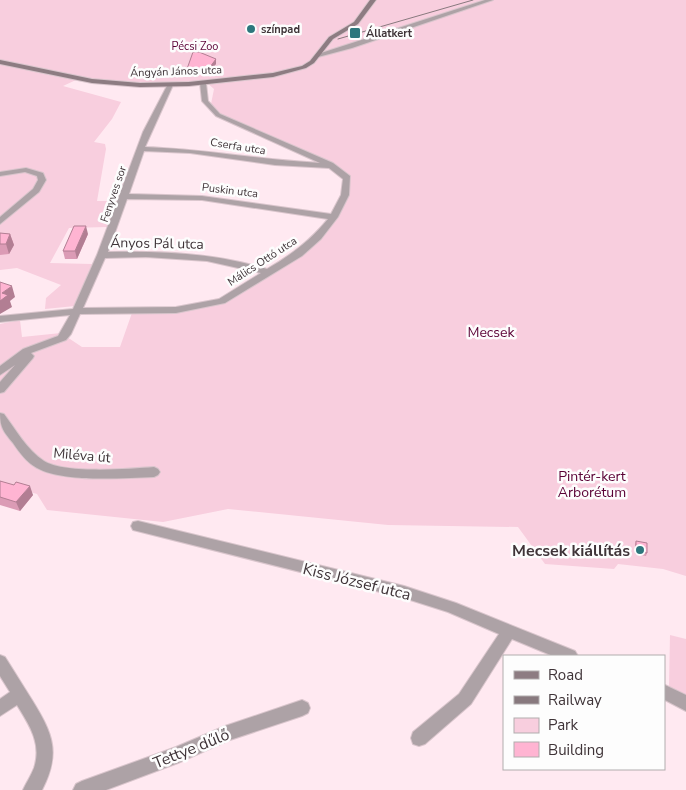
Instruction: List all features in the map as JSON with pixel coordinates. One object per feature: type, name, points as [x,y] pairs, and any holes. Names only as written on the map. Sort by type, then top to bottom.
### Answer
[{"type":"street","name":"Ángyán János utca","points":[[0,62],[92,81],[170,85],[252,78],[304,67],[318,55],[331,38],[356,23],[373,0]]},
{"type":"street","points":[[318,55],[350,47],[490,0]]},
{"type":"street","name":"Málics Ottó utca","points":[[0,319],[78,311],[176,310],[222,301],[299,254],[326,229],[345,196],[347,178],[332,166],[218,115],[205,101],[203,83]]},
{"type":"street","name":"Fenyves sor","points":[[19,361],[36,347],[62,338],[78,311],[102,255],[140,149],[170,85]]},
{"type":"street","name":"Cserfa utca","points":[[140,149],[190,150],[274,163],[332,166]]},
{"type":"street","points":[[0,174],[28,171],[37,173],[42,180],[36,190],[0,221]]},
{"type":"street","name":"Puskin utca","points":[[123,196],[202,198],[334,217]]},
{"type":"street","name":"Ányos Pál utca","points":[[102,255],[184,255],[211,258],[238,262],[269,274]]},
{"type":"street","points":[[0,370],[19,361]]},
{"type":"street","points":[[0,389],[19,361]]},
{"type":"street","name":"Miléva út","points":[[0,417],[40,466],[58,471],[104,474],[154,472]]},
{"type":"street","name":"Kiss József utca","points":[[138,526],[404,592],[451,607],[568,655]]},
{"type":"street","points":[[419,738],[465,699],[509,631]]},
{"type":"street","points":[[0,662],[41,728],[46,741],[47,753],[44,766],[32,790]]},
{"type":"street","points":[[666,693],[686,703]]},
{"type":"street","points":[[0,708],[20,694]]},
{"type":"street","name":"Tettye dűlő","points":[[82,790],[225,734],[302,708]]},
{"type":"green space","name":"Mecsek","points":[[0,0],[686,0],[686,576],[663,569],[618,564],[614,569],[545,564],[518,527],[388,525],[228,509],[163,522],[47,510],[37,494],[0,483],[0,324],[20,320],[22,337],[61,333],[82,347],[120,347],[133,310],[176,310],[222,301],[269,273],[326,229],[347,183],[330,165],[230,121],[210,109],[214,89],[206,82],[170,84],[78,79],[63,86],[121,102],[112,119],[94,142],[105,144],[106,149],[97,201],[117,201],[107,227],[69,228],[50,263],[92,264],[75,306],[45,309],[46,298],[61,285],[17,268],[0,270]]},
{"type":"green space","points":[[670,635],[686,639],[686,697],[669,687]]},
{"type":"building","points":[[193,52],[199,52],[216,59],[210,67],[192,71],[187,69]]},
{"type":"building","points":[[74,226],[86,226],[75,251],[63,251]]},
{"type":"building","points":[[0,233],[10,234],[6,244],[0,244]]},
{"type":"building","points":[[0,282],[12,286],[2,293],[8,295],[0,301]]},
{"type":"building","points":[[0,481],[14,485],[16,482],[30,486],[16,502],[0,497]]},
{"type":"building","name":"Mecsek kiállítás","points":[[636,541],[647,543],[647,553],[636,551]]},
{"type":"railway","points":[[338,39],[473,0]]},
{"type":"place","name":"színpad","points":[[251,29]]},
{"type":"place","name":"Állatkert","points":[[355,33]]},
{"type":"place","name":"Mecsek kiállítás","points":[[640,550]]},
{"type":"park label","name":"Pécsi Zoo","points":[[195,46]]},
{"type":"park label","name":"Pintér-kert Arborétum","points":[[592,484]]}]
